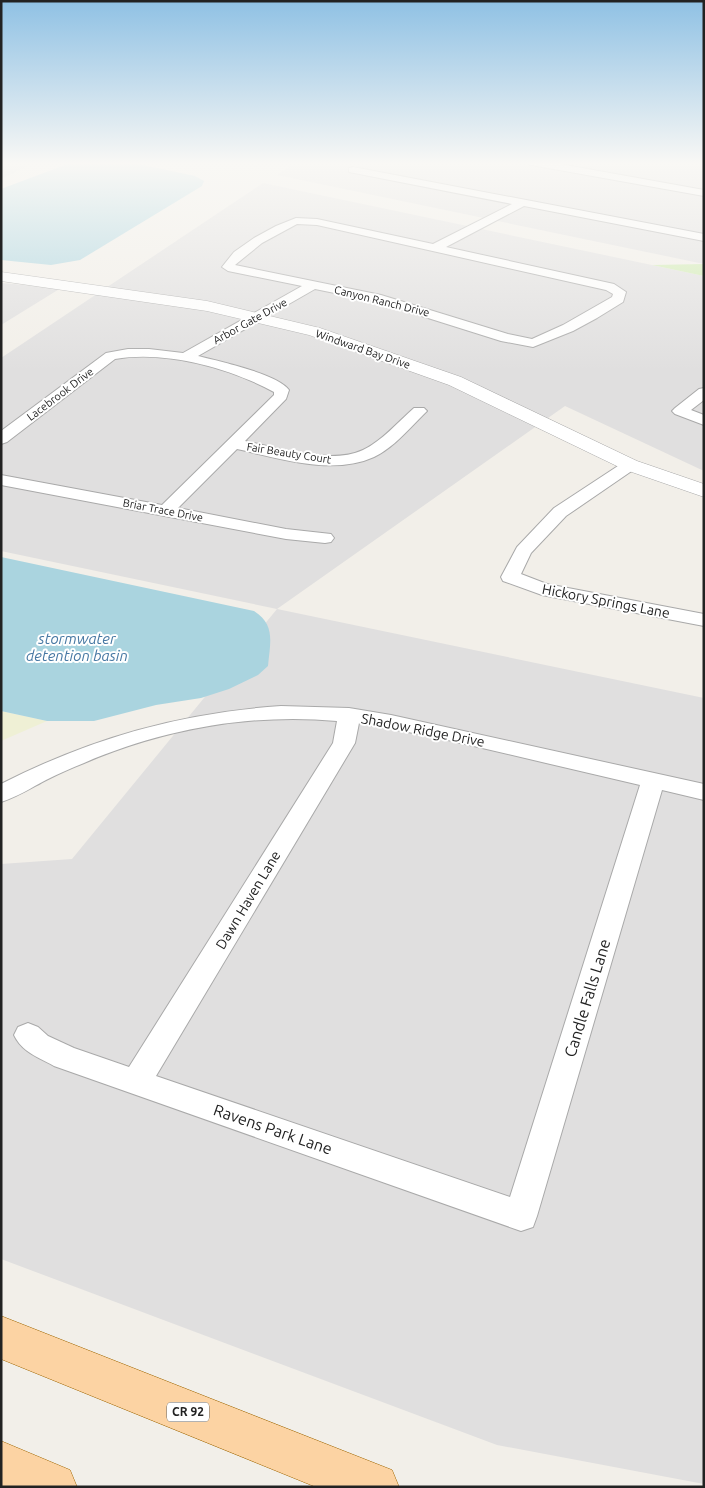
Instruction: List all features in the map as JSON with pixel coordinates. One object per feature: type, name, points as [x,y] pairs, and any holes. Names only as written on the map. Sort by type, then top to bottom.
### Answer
[{"type":"main road","name":"CR 92","points":[[1,1337],[376,1487]]},
{"type":"main road","points":[[1,1464],[54,1487]]},
{"type":"street","name":"Canyon Ranch Drive","points":[[275,231],[245,250],[230,262],[228,267],[337,288],[416,308],[521,342],[533,343],[545,340],[618,299],[620,292],[610,287],[360,231]]},
{"type":"street","points":[[435,248],[467,231]]},
{"type":"street","points":[[669,231],[703,238]]},
{"type":"street","name":"Windward Bay Drive","points":[[1,276],[207,306],[258,325],[277,323],[314,331],[456,381],[630,465],[704,492]]},
{"type":"street","name":"Arbor Gate Drive","points":[[184,358],[258,325],[315,284]]},
{"type":"street","points":[[320,298],[337,288]]},
{"type":"street","name":"Arbor Gate Drive","points":[[277,323],[294,313]]},
{"type":"street","name":"Lacebrook Drive","points":[[1,439],[111,356],[121,353],[139,352],[184,358]]},
{"type":"street","name":"Arbor Gate Drive","points":[[207,363],[222,354]]},
{"type":"street","points":[[166,511],[281,396],[282,390],[270,382],[184,358]]},
{"type":"street","points":[[704,392],[680,411],[704,420]]},
{"type":"street","name":"Fair Beauty Court","points":[[234,444],[326,461],[350,460],[368,453],[388,440],[418,411]]},
{"type":"street","name":"Hickory Springs Lane","points":[[630,465],[560,512],[523,551],[510,577],[542,589],[704,620]]},
{"type":"street","name":"Briar Trace Drive","points":[[1,480],[286,534],[325,538]]},
{"type":"street","name":"Shadow Ridge Drive","points":[[1,794],[76,756],[130,738],[184,724],[263,714],[304,713],[348,715],[417,726],[704,792]]},
{"type":"street","name":"Dawn Haven Lane","points":[[137,1081],[344,743],[348,715]]},
{"type":"street","name":"Candle Falls Lane","points":[[521,1216],[653,781]]},
{"type":"street","name":"Ravens Park Lane","points":[[28,1035],[38,1044],[64,1057],[521,1216]]},
{"type":"shaded area","points":[[190,231],[493,231],[704,276],[704,471],[565,406],[277,609],[1,551],[1,358]]},
{"type":"shaded area","points":[[548,231],[704,231],[704,264]]},
{"type":"shaded area","points":[[1,283],[61,288],[1,325]]},
{"type":"shaded area","points":[[277,609],[704,698],[704,1484],[497,1445],[1,1259],[1,864],[72,859]]},
{"type":"green space","points":[[704,264],[704,276],[652,265]]},
{"type":"green space","points":[[1,711],[47,721],[1,741]]},
{"type":"water","points":[[1,231],[127,231],[80,260],[51,265],[1,260]]},
{"type":"water","name":"stormwater detention basin","points":[[1,557],[254,611],[261,616],[269,628],[268,666],[258,675],[229,689],[201,698],[156,705],[94,721],[47,721],[1,711]]}]
